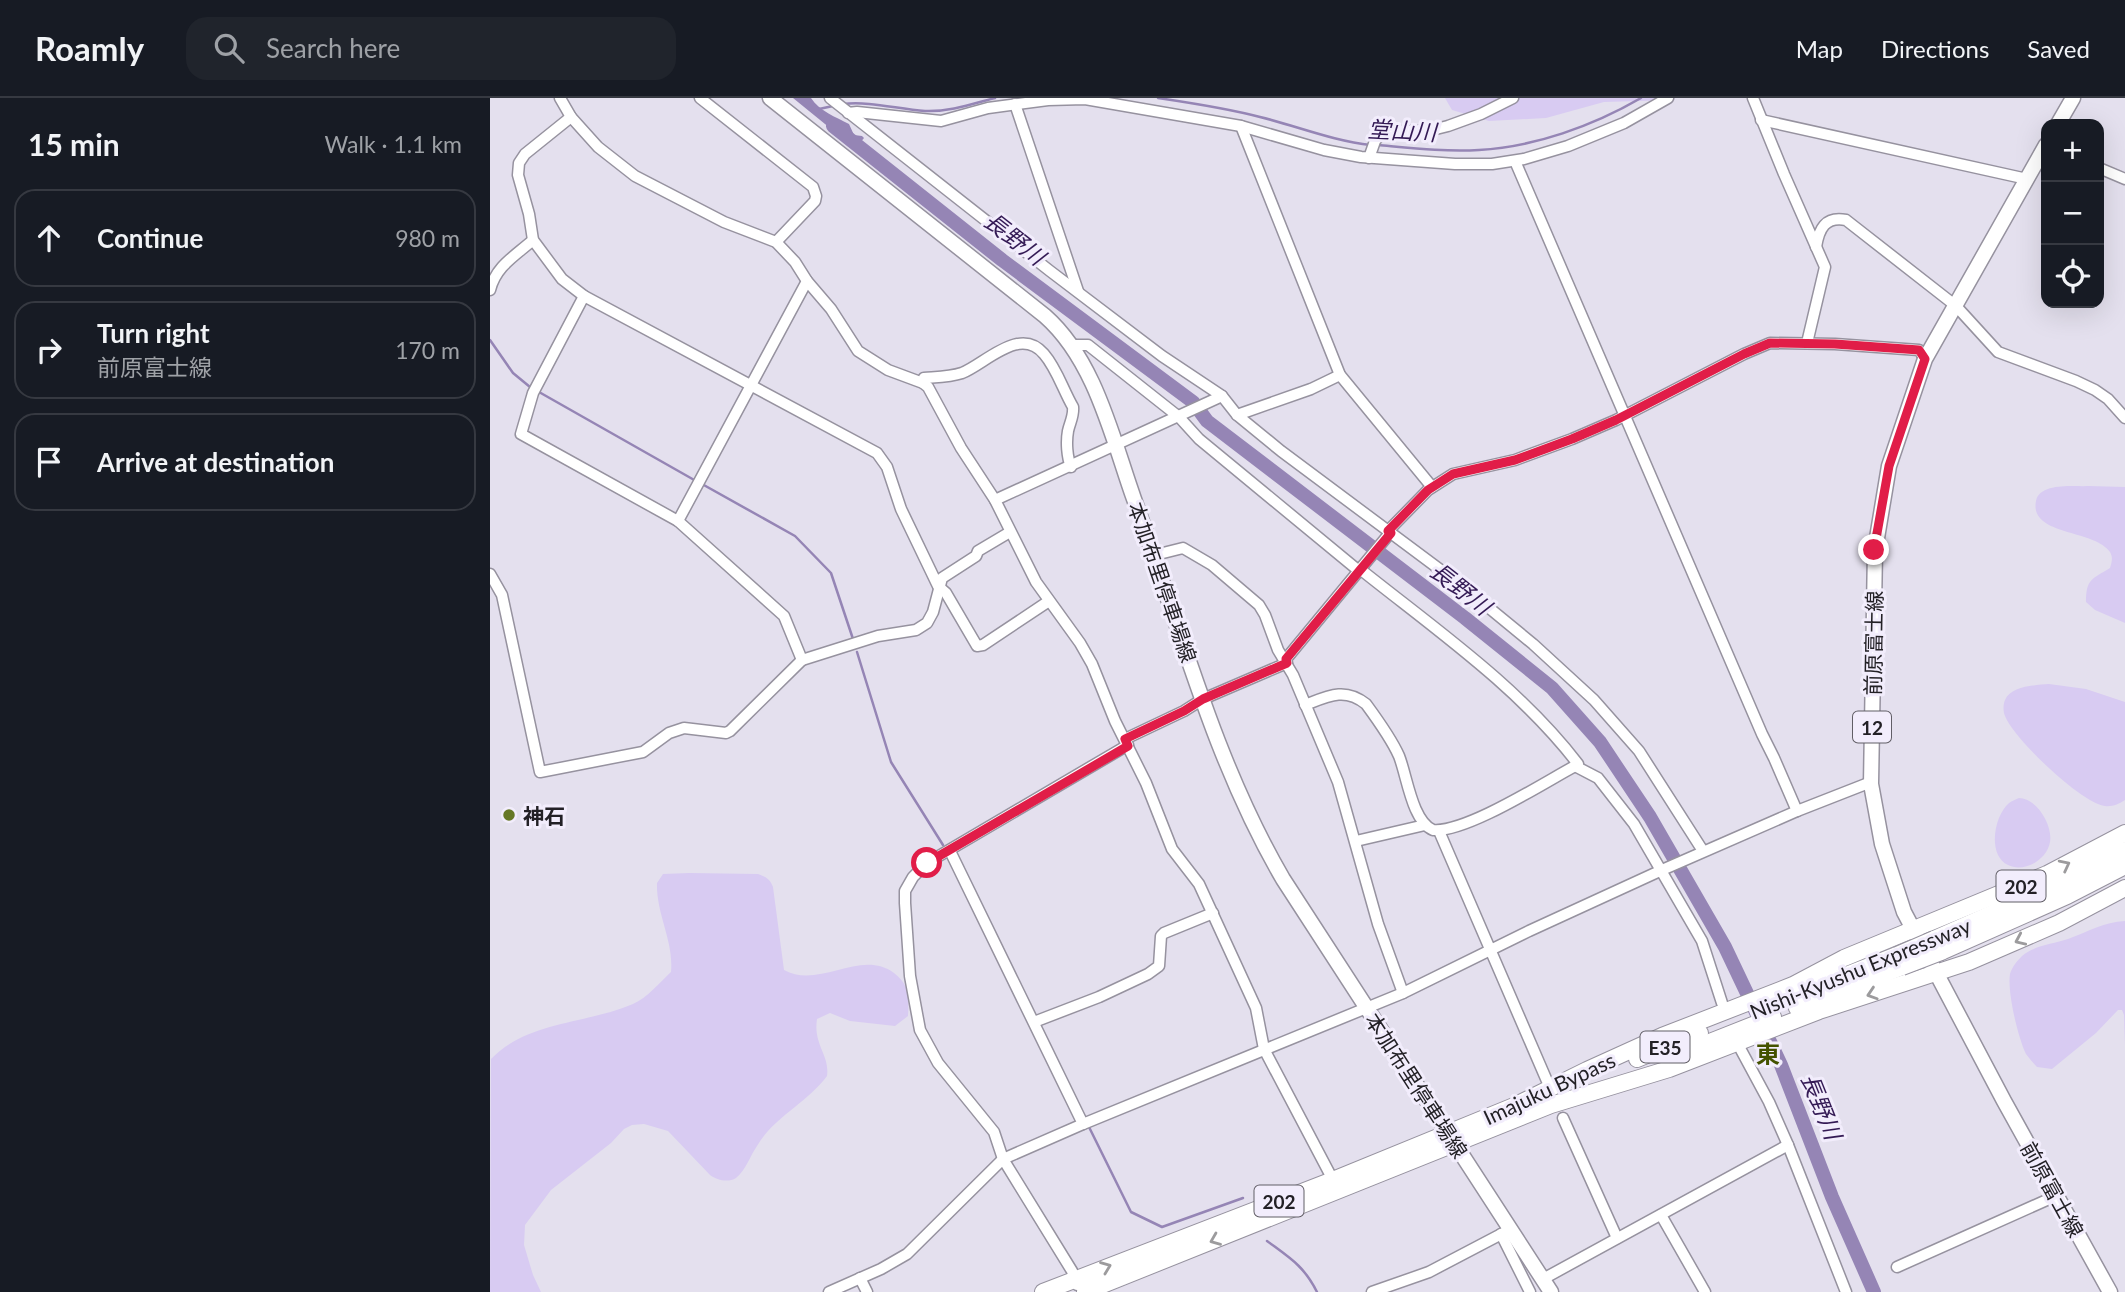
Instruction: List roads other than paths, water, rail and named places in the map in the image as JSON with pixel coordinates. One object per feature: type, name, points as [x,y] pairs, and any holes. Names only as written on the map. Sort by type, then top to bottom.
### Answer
[{"type":"highway","name":"Imajuku Bypass","points":[[1043,1292],[1080,1288],[1451,1139],[1587,1070],[1662,1036],[1737,1025],[1779,1008],[1844,958],[2047,874],[2125,833]]},
{"type":"highway","name":"Nishi-Kyushu Expressway","points":[[1937,945],[2125,850]]},
{"type":"highway","name":"Nishi-Kyushu Expressway","points":[[1779,1008],[2067,896],[2125,866]]},
{"type":"highway","name":"Imajuku Bypass","points":[[1080,1288],[1333,1180],[1551,1105],[1669,1069],[1737,1025],[1779,1008],[1937,973],[1969,962],[2047,928],[2125,888]]},
{"type":"highway","name":"Nishi-Kyushu Expressway","points":[[1594,1083],[1737,1025]]},
{"type":"highway","points":[[1551,1105],[1594,1083]]},
{"type":"highway","points":[[1514,1106],[1594,1083]]},
{"type":"main road","name":"本加布里停車場線","points":[[769,98],[1035,308],[1061,330],[1073,345],[1088,372],[1155,555],[1203,699],[1253,827],[1283,879],[1451,1139],[1506,1232],[1551,1292]]},
{"type":"main road","points":[[2061,119],[2073,98]]},
{"type":"main road","name":"前原富士線","points":[[2041,154],[1925,359],[1889,466],[1874,550],[1871,784],[1875,813],[1891,877],[1913,931],[2110,1292]]},
{"type":"street","points":[[560,98],[571,117],[598,147],[635,176],[724,222],[776,242],[831,309],[858,351],[888,370],[928,387],[961,448],[995,500],[1036,582],[1080,643],[1146,783],[1172,849],[1199,884],[1213,913],[1256,1008],[1264,1049],[1333,1180]]},
{"type":"street","points":[[700,98],[816,192],[815,201],[776,242]]},
{"type":"street","points":[[830,98],[1502,618],[1594,701],[1639,751],[1703,851]]},
{"type":"street","points":[[1369,158],[1375,141],[1382,132],[1432,130],[1448,126],[1513,98]]},
{"type":"street","points":[[848,113],[941,121],[988,108],[1048,100],[1085,99],[1241,126],[1324,150],[1369,158],[1492,164],[1515,161],[1568,146],[1624,123],[1668,98]]},
{"type":"street","points":[[1753,98],[1825,267],[1807,343]]},
{"type":"street","points":[[1015,104],[1079,291]]},
{"type":"street","points":[[571,117],[525,154],[519,163],[518,174],[530,214],[533,240],[562,279],[584,296],[751,384],[870,450],[883,460],[901,509],[938,586],[946,593],[977,646],[983,645],[1049,601]]},
{"type":"street","points":[[1761,120],[2027,179]]},
{"type":"street","points":[[1241,126],[1340,375],[1432,486]]},
{"type":"street","points":[[1515,161],[1797,811]]},
{"type":"street","points":[[2104,170],[2125,179]]},
{"type":"street","points":[[1816,247],[1819,230],[1823,225],[1834,219],[1846,220],[1956,306],[1998,352],[2095,390],[2108,399],[2125,418]]},
{"type":"street","points":[[490,290],[504,263],[533,240]]},
{"type":"street","points":[[678,521],[807,281]]},
{"type":"street","points":[[584,296],[533,393],[522,434],[678,521],[784,616],[802,660]]},
{"type":"street","points":[[1080,1288],[1003,1159],[994,1132],[948,1077],[928,1049],[920,1030],[913,999],[905,891],[914,877],[927,863],[1127,742],[1203,699],[1286,661],[1389,532],[1432,486],[1453,474],[1545,450],[1625,416],[1760,346],[1777,342],[1919,350],[1925,359]]},
{"type":"street","points":[[923,383],[924,378],[962,373],[997,351],[1016,344],[1040,350],[1050,362],[1073,407],[1067,443],[1071,467]]},
{"type":"street","points":[[1073,345],[1088,345],[1180,416],[1199,439],[1483,668],[1562,743],[1578,764],[1477,818],[1439,831],[1429,829],[1413,803],[1398,755],[1366,704],[1359,698],[1343,693],[1305,705]]},
{"type":"street","points":[[1237,415],[1311,389],[1340,375]]},
{"type":"street","points":[[995,500],[1219,398]]},
{"type":"street","points":[[490,574],[502,595],[540,772],[643,752],[669,733],[684,728],[726,733],[730,731],[802,660],[878,636],[916,630],[927,623],[933,612],[942,578],[976,556],[978,551],[1010,532]]},
{"type":"street","points":[[1155,555],[1183,548],[1212,565],[1259,605],[1338,782],[1378,924],[1402,993]]},
{"type":"street","points":[[1575,766],[1598,778],[1634,824],[1702,942],[1788,1145],[1846,1292]]},
{"type":"street","points":[[829,1292],[907,1254],[1003,1159],[1402,993],[1703,851],[1797,811],[1871,784]]},
{"type":"street","points":[[1356,841],[1425,825]]},
{"type":"street","points":[[1439,831],[1547,1081]]},
{"type":"street","points":[[950,851],[1083,1124]]},
{"type":"street","points":[[1034,1022],[1099,998],[1148,974],[1159,966],[1161,936],[1164,933],[1213,913]]},
{"type":"street","points":[[1563,1118],[1617,1238]]},
{"type":"street","points":[[1543,1279],[1788,1145]]},
{"type":"street","points":[[1897,1267],[2058,1195]]},
{"type":"street","points":[[1661,1215],[1705,1292]]},
{"type":"street","points":[[1372,1292],[1429,1272],[1506,1232],[1530,1292]]},
{"type":"street","points":[[860,1278],[867,1292]]},
{"type":"waterway","name":"堂山川","points":[[843,104],[934,111],[995,98]]},
{"type":"waterway","name":"堂山川","points":[[1158,98],[1234,111],[1329,137],[1371,145]]},
{"type":"waterway","name":"堂山川","points":[[1378,145],[1466,150],[1521,145],[1583,126],[1641,98]]},
{"type":"waterway","name":"堂山川","points":[[819,109],[833,106]]},
{"type":"waterway","name":"長野川","points":[[833,126],[1002,260],[1193,402],[1207,421],[1465,618],[1552,688],[1600,742],[1650,817],[1725,947],[1781,1065],[1832,1197],[1874,1292]]},
{"type":"waterway","points":[[490,340],[513,373],[530,387]]},
{"type":"waterway","points":[[539,392],[696,481]]},
{"type":"waterway","points":[[702,484],[795,536],[831,573],[853,639]]},
{"type":"waterway","points":[[857,652],[891,762],[943,845]]},
{"type":"waterway","points":[[1089,1127],[1131,1212],[1162,1227],[1243,1198]]},
{"type":"waterway","points":[[1267,1241],[1302,1269],[1317,1292]]},
{"type":"place","name":"神石","points":[[509,815]]},
{"type":"district","name":"東","points":[[1768,1053]]}]
